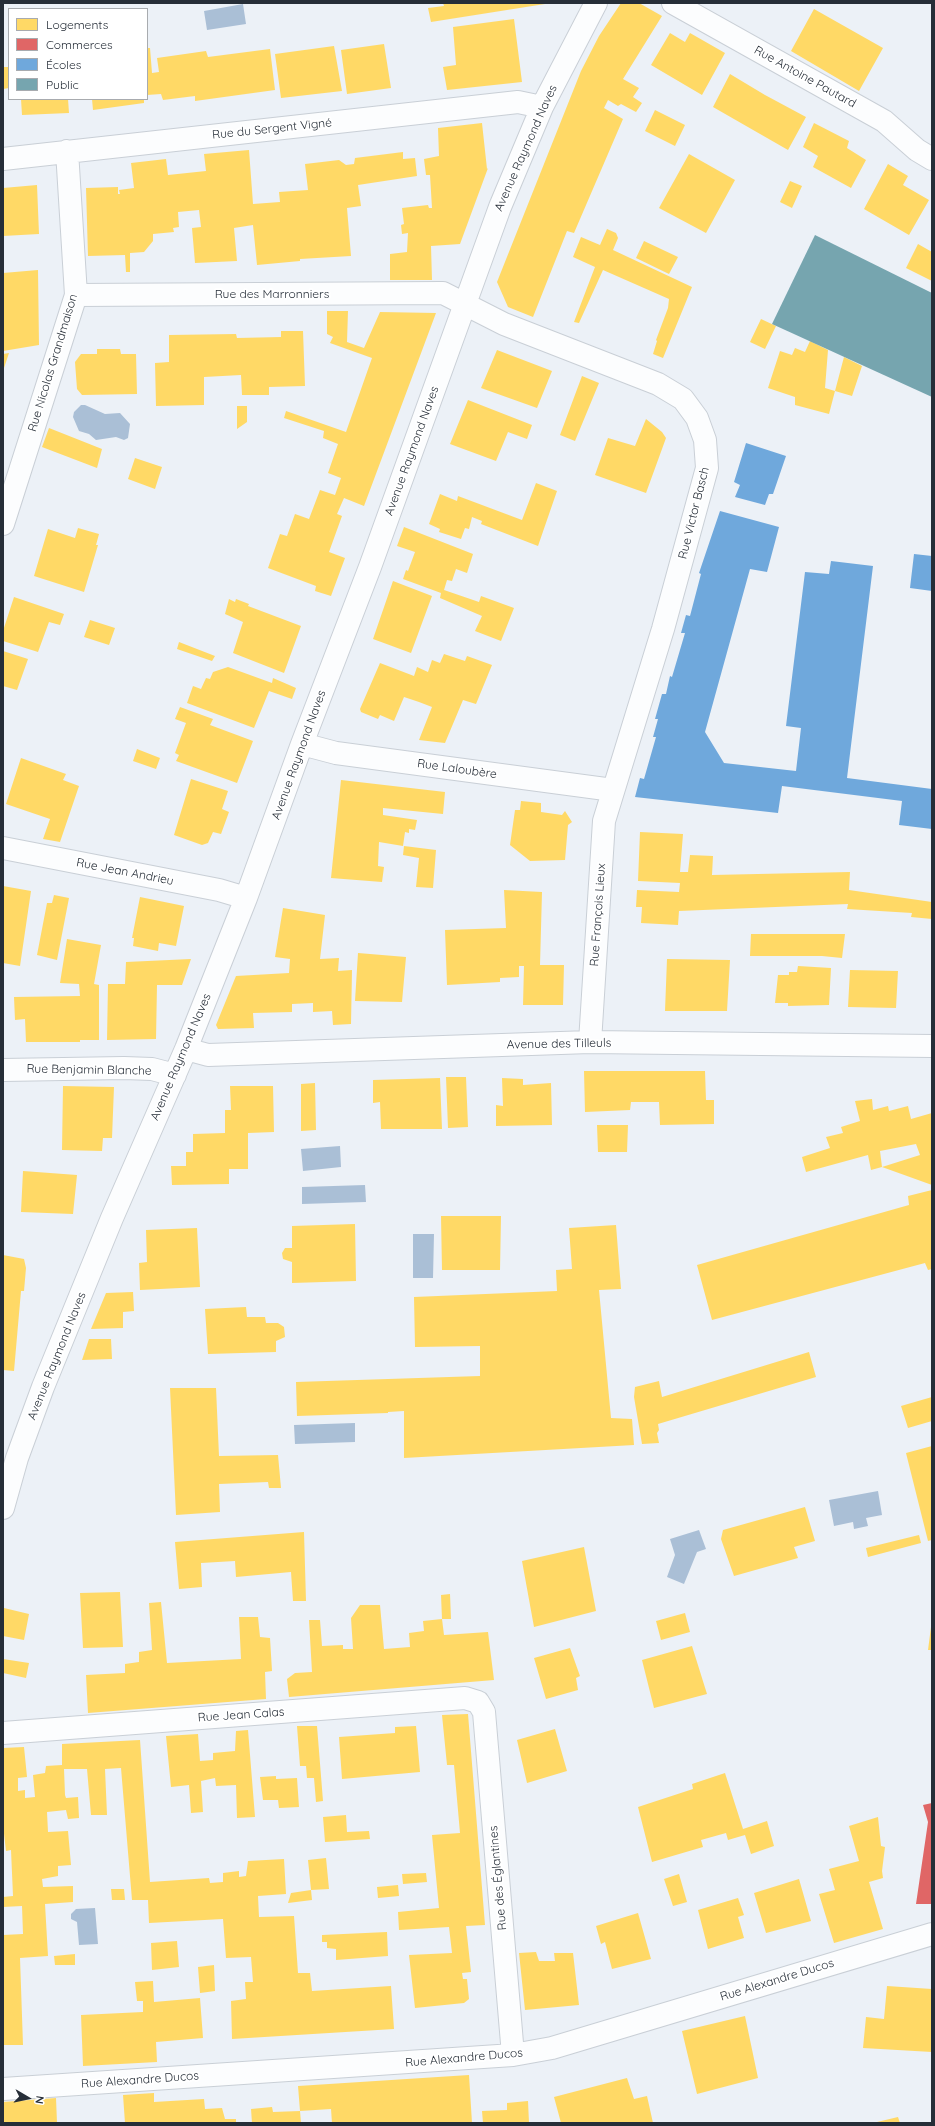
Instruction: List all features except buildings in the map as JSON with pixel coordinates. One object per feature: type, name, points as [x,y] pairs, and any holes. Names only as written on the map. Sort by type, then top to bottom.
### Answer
[{"type":"street","name":"Avenue Raymond Naves","points":[[3,1508],[17,1458],[43,1387],[112,1218],[186,1049],[246,898],[302,744],[370,567],[500,207],[542,107],[596,3]]},
{"type":"street","name":"Rue Antoine Pautard","points":[[673,3],[884,121],[917,150],[932,159]]},
{"type":"street","name":"Rue du Sergent Vigné","points":[[3,159],[518,102],[542,107]]},
{"type":"street","name":"Rue Nicolas Grandmaison","points":[[3,524],[76,295],[67,151]]},
{"type":"street","name":"Rue des Marronniers","points":[[76,295],[443,293],[464,304]]},
{"type":"street","name":"Rue Victor Basch","points":[[464,304],[504,324],[658,384],[683,399],[697,418],[705,440],[707,468],[698,504],[663,629],[613,790]]},
{"type":"street","name":"Rue Laloubère","points":[[302,744],[336,753],[613,790]]},
{"type":"street","name":"Rue François Lieux","points":[[590,1042],[604,821],[613,790]]},
{"type":"street","name":"Rue Jean Andrieu","points":[[3,848],[219,890],[246,898]]},
{"type":"street","name":"Avenue des Tilleuls","points":[[186,1049],[208,1055],[590,1042],[932,1046]]},
{"type":"street","name":"Rue Benjamin Blanche","points":[[3,1070],[124,1068],[152,1070],[175,1075]]},
{"type":"street","name":"Rue Jean Calas","points":[[3,1733],[465,1698],[478,1702]]},
{"type":"street","name":"Rue des Églantines","points":[[478,1702],[484,1712],[513,2055]]},
{"type":"street","name":"Rue Alexandre Ducos","points":[[3,2089],[513,2055],[560,2046],[932,1934]]},
{"type":"water","points":[[243,4],[246,24],[207,30],[204,11]]},
{"type":"water","points":[[81,405],[85,405],[105,414],[120,413],[130,424],[128,438],[124,440],[116,437],[96,440],[89,434],[79,431],[73,417],[74,412]]},
{"type":"water","points":[[340,1146],[341,1167],[303,1171],[301,1149]]},
{"type":"water","points":[[365,1185],[366,1202],[302,1204],[302,1187]]},
{"type":"water","points":[[413,1234],[434,1234],[433,1278],[413,1278]]},
{"type":"water","points":[[355,1423],[355,1442],[295,1444],[294,1425]]},
{"type":"water","points":[[878,1491],[882,1515],[866,1518],[868,1526],[854,1529],[853,1522],[834,1526],[829,1500]]},
{"type":"water","points":[[699,1530],[706,1549],[697,1552],[684,1584],[667,1577],[675,1555],[670,1539]]},
{"type":"water","points":[[95,1908],[98,1944],[79,1945],[77,1922],[71,1919],[71,1914],[76,1909]]}]
